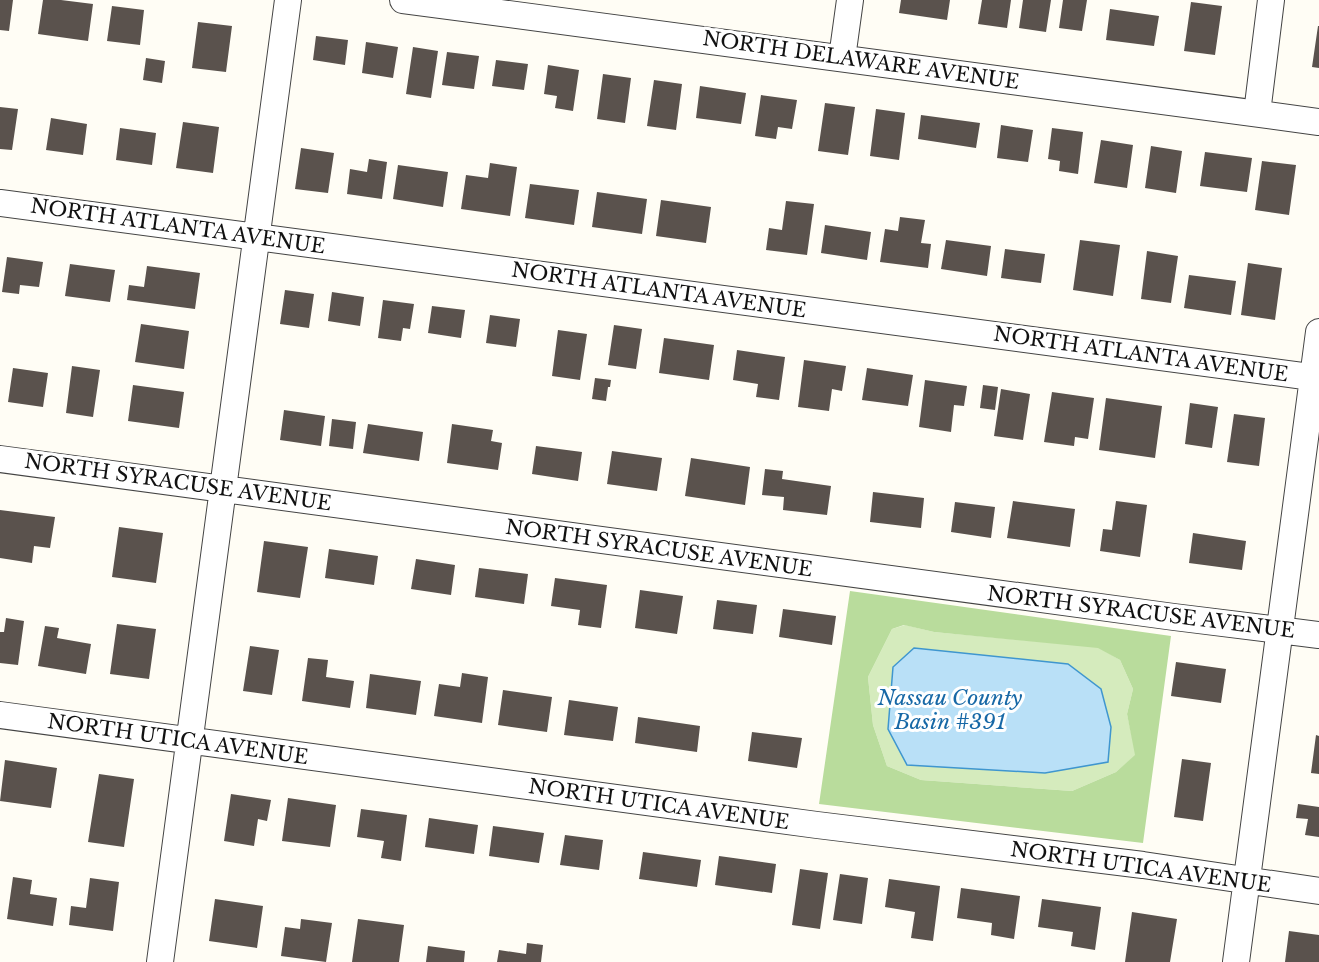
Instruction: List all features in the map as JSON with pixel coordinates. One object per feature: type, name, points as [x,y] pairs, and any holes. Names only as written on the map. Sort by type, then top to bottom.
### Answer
[{"type":"street","points":[[160,962],[288,0]]},
{"type":"street","name":"NORTH DELAWARE AVENUE","points":[[403,0],[1319,122]]},
{"type":"street","points":[[842,58],[850,0]]},
{"type":"street","points":[[1257,113],[1271,0]]},
{"type":"street","name":"NORTH ATLANTA AVENUE","points":[[0,202],[1316,377]]},
{"type":"street","points":[[1236,962],[1316,377],[1319,332]]},
{"type":"street","name":"NORTH SYRACUSE AVENUE","points":[[0,459],[1319,634]]},
{"type":"street","name":"NORTH UTICA AVENUE","points":[[0,715],[817,825],[1143,865],[1319,891]]},
{"type":"green space","points":[[850,591],[1171,636],[1143,843],[819,804]],"holes":[[[904,625],[934,632],[1098,648],[1120,660],[1133,689],[1127,714],[1135,755],[1116,772],[1072,791],[921,780],[887,766],[873,725],[868,677],[892,629]]]},
{"type":"green space","name":"Nassau County Basin #391","points":[[905,625],[934,632],[1098,647],[1120,660],[1133,689],[1127,714],[1136,755],[1116,772],[1072,791],[921,780],[887,766],[873,725],[868,677],[892,629]]},
{"type":"water","name":"Nassau County Basin #391","points":[[914,648],[1068,664],[1101,689],[1111,727],[1108,762],[1045,773],[907,765],[888,729],[893,667]]},
{"type":"building","points":[[0,0],[13,0],[9,31],[0,30]]},
{"type":"building","points":[[43,0],[93,4],[88,41],[38,34]]},
{"type":"building","points":[[901,0],[950,0],[947,20],[899,13]]},
{"type":"building","points":[[982,0],[1011,0],[1007,28],[978,24]]},
{"type":"building","points":[[1023,0],[1051,0],[1046,32],[1019,28]]},
{"type":"building","points":[[1063,0],[1087,0],[1082,31],[1059,28]]},
{"type":"building","points":[[1191,2],[1222,6],[1215,55],[1184,51]]},
{"type":"building","points":[[112,6],[144,10],[140,45],[107,41]]},
{"type":"building","points":[[1110,9],[1159,16],[1154,46],[1106,40]]},
{"type":"building","points":[[198,22],[232,26],[226,72],[192,68]]},
{"type":"building","points":[[1319,26],[1319,68],[1312,67]]},
{"type":"building","points":[[316,36],[348,40],[345,65],[313,60]]},
{"type":"building","points":[[366,42],[398,47],[393,78],[362,73]]},
{"type":"building","points":[[413,47],[438,51],[431,98],[406,94]]},
{"type":"building","points":[[447,52],[479,56],[474,89],[442,85]]},
{"type":"building","points":[[146,58],[165,61],[162,83],[143,80]]},
{"type":"building","points":[[496,60],[528,64],[524,90],[492,86]]},
{"type":"building","points":[[548,65],[579,70],[573,111],[555,108],[557,96],[544,94]]},
{"type":"building","points":[[603,74],[631,78],[625,123],[597,119]]},
{"type":"building","points":[[654,80],[682,84],[676,130],[647,126]]},
{"type":"building","points":[[700,86],[746,93],[741,124],[696,118]]},
{"type":"building","points":[[761,95],[797,100],[792,129],[778,127],[776,139],[755,136]]},
{"type":"building","points":[[825,103],[855,107],[848,155],[818,151]]},
{"type":"building","points":[[0,107],[18,109],[12,150],[0,149]]},
{"type":"building","points":[[876,109],[905,113],[899,160],[870,156]]},
{"type":"building","points":[[921,115],[980,123],[976,148],[918,139]]},
{"type":"building","points":[[51,118],[87,124],[83,155],[46,150]]},
{"type":"building","points":[[183,122],[219,127],[213,173],[176,168]]},
{"type":"building","points":[[1001,125],[1033,130],[1028,162],[997,158]]},
{"type":"building","points":[[120,128],[156,133],[152,165],[116,160]]},
{"type":"building","points":[[1052,128],[1083,132],[1078,174],[1059,171],[1060,161],[1048,159]]},
{"type":"building","points":[[1101,140],[1133,145],[1127,188],[1094,183]]},
{"type":"building","points":[[1151,146],[1182,151],[1176,193],[1145,188]]},
{"type":"building","points":[[301,148],[334,153],[328,193],[295,189]]},
{"type":"building","points":[[1205,152],[1252,158],[1247,192],[1200,186]]},
{"type":"building","points":[[369,159],[387,162],[382,199],[347,194],[350,169],[367,172]]},
{"type":"building","points":[[1262,161],[1296,165],[1289,215],[1255,210]]},
{"type":"building","points":[[490,163],[517,167],[510,216],[461,209],[466,175],[488,178]]},
{"type":"building","points":[[398,165],[448,172],[443,207],[393,199]]},
{"type":"building","points":[[530,184],[579,190],[574,225],[525,218]]},
{"type":"building","points":[[597,192],[647,199],[642,234],[592,227]]},
{"type":"building","points":[[661,200],[711,207],[706,243],[656,236]]},
{"type":"building","points":[[786,201],[814,204],[807,255],[766,250],[769,228],[782,230]]},
{"type":"building","points":[[900,217],[925,220],[921,243],[931,244],[928,268],[880,262],[885,229],[898,231]]},
{"type":"building","points":[[825,225],[871,232],[867,260],[821,253]]},
{"type":"building","points":[[946,240],[991,246],[987,276],[941,269]]},
{"type":"building","points":[[1080,240],[1120,245],[1113,296],[1073,290]]},
{"type":"building","points":[[1005,249],[1045,254],[1041,283],[1001,278]]},
{"type":"building","points":[[1147,251],[1178,256],[1171,303],[1141,299]]},
{"type":"building","points":[[7,257],[43,262],[39,287],[20,285],[19,294],[2,292]]},
{"type":"building","points":[[1248,263],[1282,268],[1275,320],[1241,315]]},
{"type":"building","points":[[70,264],[115,270],[110,302],[65,296]]},
{"type":"building","points":[[147,266],[200,273],[195,309],[127,300],[129,285],[144,287]]},
{"type":"building","points":[[1189,275],[1236,281],[1231,315],[1184,308]]},
{"type":"building","points":[[285,290],[314,294],[309,328],[280,324]]},
{"type":"building","points":[[332,292],[364,297],[360,326],[328,321]]},
{"type":"building","points":[[383,300],[414,304],[410,329],[403,328],[401,341],[378,338]]},
{"type":"building","points":[[432,306],[465,310],[461,338],[428,333]]},
{"type":"building","points":[[490,315],[520,319],[516,347],[486,343]]},
{"type":"building","points":[[141,324],[189,331],[184,369],[135,362]]},
{"type":"building","points":[[614,325],[642,329],[636,369],[608,365]]},
{"type":"building","points":[[558,330],[587,334],[580,380],[552,376]]},
{"type":"building","points":[[664,338],[714,345],[709,380],[659,373]]},
{"type":"building","points":[[737,350],[785,357],[779,400],[756,397],[758,384],[733,380]]},
{"type":"building","points":[[804,360],[846,366],[842,391],[832,389],[829,411],[798,407]]},
{"type":"building","points":[[72,366],[100,370],[93,417],[66,413]]},
{"type":"building","points":[[13,368],[48,373],[43,407],[8,402]]},
{"type":"building","points":[[867,368],[913,375],[908,406],[862,400]]},
{"type":"building","points":[[595,378],[611,380],[606,401],[592,399]]},
{"type":"building","points":[[925,380],[967,386],[964,406],[954,405],[951,432],[919,427]]},
{"type":"building","points":[[133,385],[184,392],[179,428],[128,421]]},
{"type":"building","points":[[983,385],[998,387],[995,410],[980,408]]},
{"type":"building","points":[[1001,389],[1030,394],[1023,440],[994,436]]},
{"type":"building","points":[[1052,392],[1094,398],[1088,439],[1075,437],[1074,446],[1044,442]]},
{"type":"building","points":[[1106,398],[1162,406],[1155,458],[1099,450]]},
{"type":"building","points":[[1190,403],[1218,407],[1212,448],[1185,444]]},
{"type":"building","points":[[284,410],[325,416],[321,446],[280,440]]},
{"type":"building","points":[[1234,414],[1265,418],[1259,466],[1227,462]]},
{"type":"building","points":[[332,419],[356,422],[353,449],[329,446]]},
{"type":"building","points":[[368,424],[423,432],[419,461],[363,453]]},
{"type":"building","points":[[452,424],[493,430],[491,441],[502,443],[498,470],[447,463]]},
{"type":"building","points":[[536,446],[582,452],[578,481],[532,474]]},
{"type":"building","points":[[612,451],[662,458],[657,491],[607,484]]},
{"type":"building","points":[[691,458],[750,467],[745,505],[685,496]]},
{"type":"building","points":[[765,469],[783,471],[782,479],[831,486],[827,515],[783,510],[784,497],[762,495]]},
{"type":"building","points":[[873,492],[924,498],[921,528],[870,522]]},
{"type":"building","points":[[1013,501],[1075,509],[1070,547],[1007,538]]},
{"type":"building","points":[[1116,501],[1147,505],[1140,557],[1100,551],[1103,529],[1112,530]]},
{"type":"building","points":[[955,502],[995,507],[991,538],[951,532]]},
{"type":"building","points":[[0,510],[55,517],[50,548],[34,546],[32,563],[0,558]]},
{"type":"building","points":[[119,527],[163,533],[156,583],[112,577]]},
{"type":"building","points":[[1193,533],[1246,541],[1242,570],[1189,563]]},
{"type":"building","points":[[264,541],[308,547],[300,598],[257,592]]},
{"type":"building","points":[[329,549],[378,556],[374,585],[325,578]]},
{"type":"building","points":[[416,559],[455,565],[451,595],[411,589]]},
{"type":"building","points":[[479,568],[528,574],[524,604],[475,597]]},
{"type":"building","points":[[555,578],[607,585],[601,628],[578,625],[580,610],[551,606]]},
{"type":"building","points":[[640,590],[683,596],[677,634],[635,628]]},
{"type":"building","points":[[717,600],[757,605],[753,634],[713,629]]},
{"type":"building","points":[[783,609],[836,616],[832,645],[779,637]]},
{"type":"building","points":[[6,618],[24,621],[18,665],[0,663],[0,632],[4,632]]},
{"type":"building","points":[[117,624],[156,629],[149,679],[110,674]]},
{"type":"building","points":[[45,626],[59,628],[57,638],[91,644],[86,674],[38,666]]},
{"type":"building","points":[[250,646],[279,650],[272,695],[243,691]]},
{"type":"building","points":[[308,658],[328,660],[326,677],[354,681],[350,708],[302,701]]},
{"type":"building","points":[[1176,662],[1226,669],[1221,703],[1171,696]]},
{"type":"building","points":[[462,673],[488,677],[482,723],[434,716],[439,684],[460,687]]},
{"type":"building","points":[[370,674],[421,681],[416,715],[366,708]]},
{"type":"building","points":[[503,690],[552,697],[547,732],[498,725]]},
{"type":"building","points":[[569,700],[618,707],[613,741],[564,735]]},
{"type":"building","points":[[638,717],[700,726],[697,752],[635,743]]},
{"type":"building","points":[[752,732],[802,738],[797,768],[748,761]]},
{"type":"building","points":[[1316,735],[1319,736],[1319,774],[1311,773]]},
{"type":"building","points":[[1182,759],[1211,763],[1203,821],[1174,817]]},
{"type":"building","points":[[5,760],[57,768],[51,808],[0,801]]},
{"type":"building","points":[[99,774],[134,779],[124,847],[88,842]]},
{"type":"building","points":[[231,794],[271,800],[267,821],[258,819],[254,846],[224,841]]},
{"type":"building","points":[[288,798],[336,805],[330,847],[282,841]]},
{"type":"building","points":[[1298,804],[1319,807],[1319,837],[1305,835],[1308,819],[1296,818]]},
{"type":"building","points":[[361,809],[407,815],[401,861],[381,858],[384,841],[357,837]]},
{"type":"building","points":[[429,818],[478,825],[474,854],[425,847]]},
{"type":"building","points":[[493,826],[544,833],[539,863],[489,856]]},
{"type":"building","points":[[565,835],[603,840],[599,870],[560,865]]},
{"type":"building","points":[[643,852],[701,860],[697,887],[639,879]]},
{"type":"building","points":[[719,856],[776,864],[772,893],[715,885]]},
{"type":"building","points":[[800,869],[828,873],[820,929],[792,925]]},
{"type":"building","points":[[840,874],[868,878],[862,924],[833,920]]},
{"type":"building","points":[[13,877],[32,880],[30,894],[57,898],[53,926],[7,919]]},
{"type":"building","points":[[90,878],[119,882],[113,931],[69,925],[71,906],[86,908]]},
{"type":"building","points":[[889,879],[940,886],[933,941],[911,938],[915,912],[885,907]]},
{"type":"building","points":[[961,888],[1020,896],[1014,939],[991,935],[992,923],[957,918]]},
{"type":"building","points":[[215,899],[263,906],[257,948],[209,941]]},
{"type":"building","points":[[1042,899],[1101,907],[1095,950],[1071,946],[1073,932],[1038,927]]},
{"type":"building","points":[[1132,912],[1177,919],[1170,962],[1125,962]]},
{"type":"building","points":[[301,919],[332,923],[326,962],[281,956],[285,927],[300,929]]},
{"type":"building","points":[[358,919],[404,925],[399,962],[352,962]]},
{"type":"building","points":[[1289,931],[1319,935],[1319,962],[1285,962]]},
{"type":"building","points":[[527,943],[543,945],[541,962],[497,962],[499,950],[526,954]]},
{"type":"building","points":[[428,946],[465,951],[464,962],[426,962]]}]
